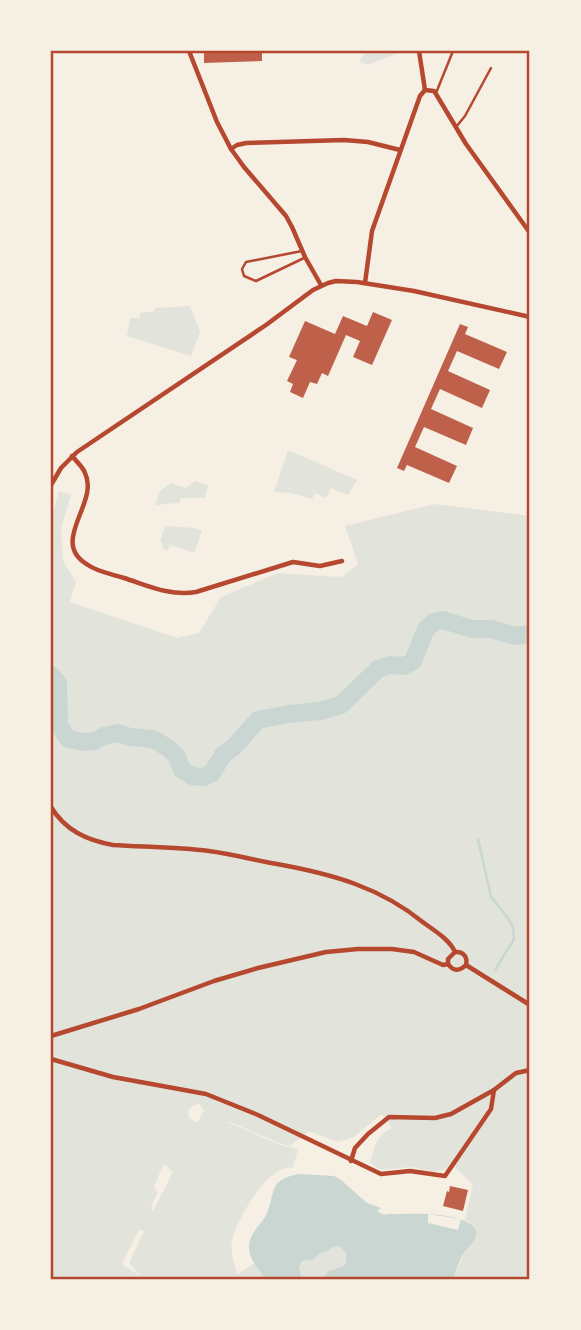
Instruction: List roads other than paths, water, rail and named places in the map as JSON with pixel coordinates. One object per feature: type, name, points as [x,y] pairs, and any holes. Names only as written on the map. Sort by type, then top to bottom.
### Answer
[{"type":"street","points":[[189,51],[231,149],[286,216],[321,285]]},
{"type":"street","points":[[365,283],[372,231],[420,96],[425,90],[419,51]]},
{"type":"street","points":[[425,90],[436,94],[479,164],[530,233]]},
{"type":"street","points":[[231,149],[246,142],[344,139],[400,150]]},
{"type":"street","points":[[51,485],[61,468],[84,446],[266,325],[321,285],[336,281],[365,283],[530,317]]},
{"type":"street","points":[[72,456],[85,472],[89,486],[73,535],[73,546],[78,559],[90,567],[169,593],[183,594],[293,562],[320,566],[342,561]]},
{"type":"street","points":[[51,807],[62,823],[72,831],[98,842],[224,854],[312,871],[351,882],[376,891],[414,914],[453,947],[455,952]]},
{"type":"street","points":[[51,1036],[139,1009],[236,974],[326,952],[392,949],[414,952],[443,965],[448,964]]},
{"type":"street","points":[[455,952],[466,958],[466,965],[462,969],[456,970],[448,964],[448,959],[455,952]]},
{"type":"street","points":[[466,965],[530,1005]]},
{"type":"street","points":[[51,1059],[113,1077],[206,1094],[258,1115],[381,1174],[410,1171],[445,1176],[491,1109],[494,1090]]},
{"type":"street","points":[[351,1161],[355,1148],[389,1118],[435,1118],[451,1114],[494,1090],[516,1073],[530,1070]]},
{"type":"lane","points":[[436,94],[453,51]]},
{"type":"lane","points":[[456,127],[465,116],[491,68]]},
{"type":"lane","points":[[302,251],[246,262],[242,269],[244,276],[256,281],[305,257]]},
{"type":"waterway","points":[[51,675],[58,683],[59,725],[68,739],[95,741],[118,733],[153,739],[176,755],[182,770],[192,776],[204,777],[212,773],[223,755],[235,746],[258,720],[320,711],[341,705],[378,669],[390,665],[404,666],[413,661],[426,629],[434,622],[443,620],[472,629],[491,629],[516,636],[530,634]]},
{"type":"waterway","points":[[478,839],[491,897],[513,927],[514,939],[495,970]]}]
